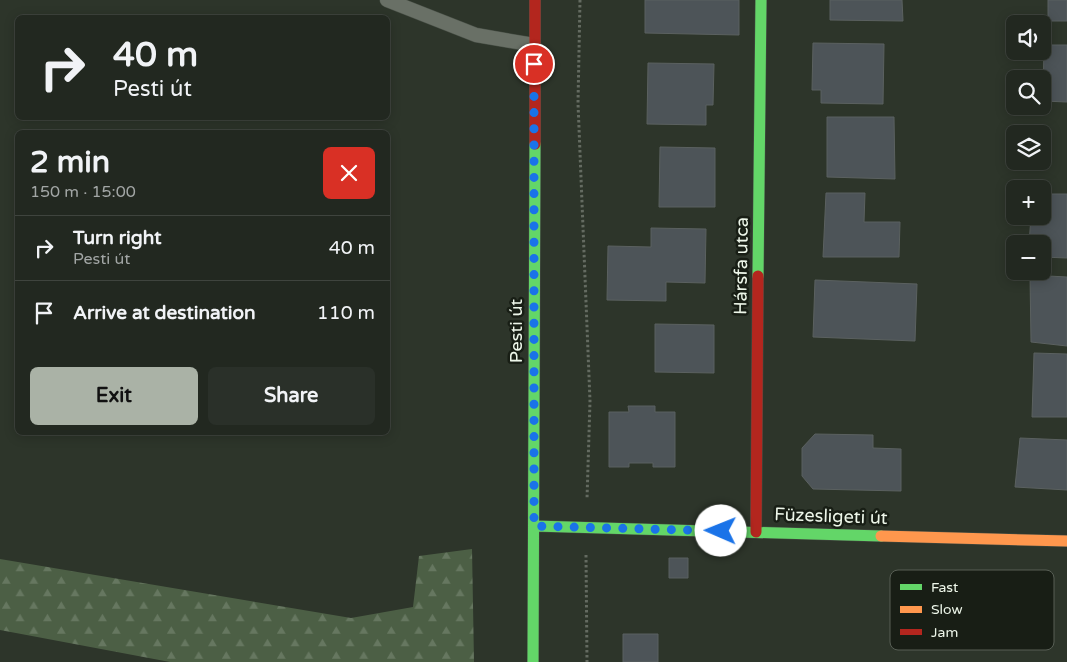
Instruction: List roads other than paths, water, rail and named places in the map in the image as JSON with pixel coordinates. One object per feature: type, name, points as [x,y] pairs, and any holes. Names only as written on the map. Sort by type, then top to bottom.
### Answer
[{"type":"street","name":"Pesti út","points":[[533,662],[535,0]]},
{"type":"street","name":"Hársfa utca","points":[[756,532],[761,0]]},
{"type":"street","name":"Füzesligeti út","points":[[534,526],[1067,541]]},
{"type":"lane","points":[[387,0],[476,35],[534,45]]}]
